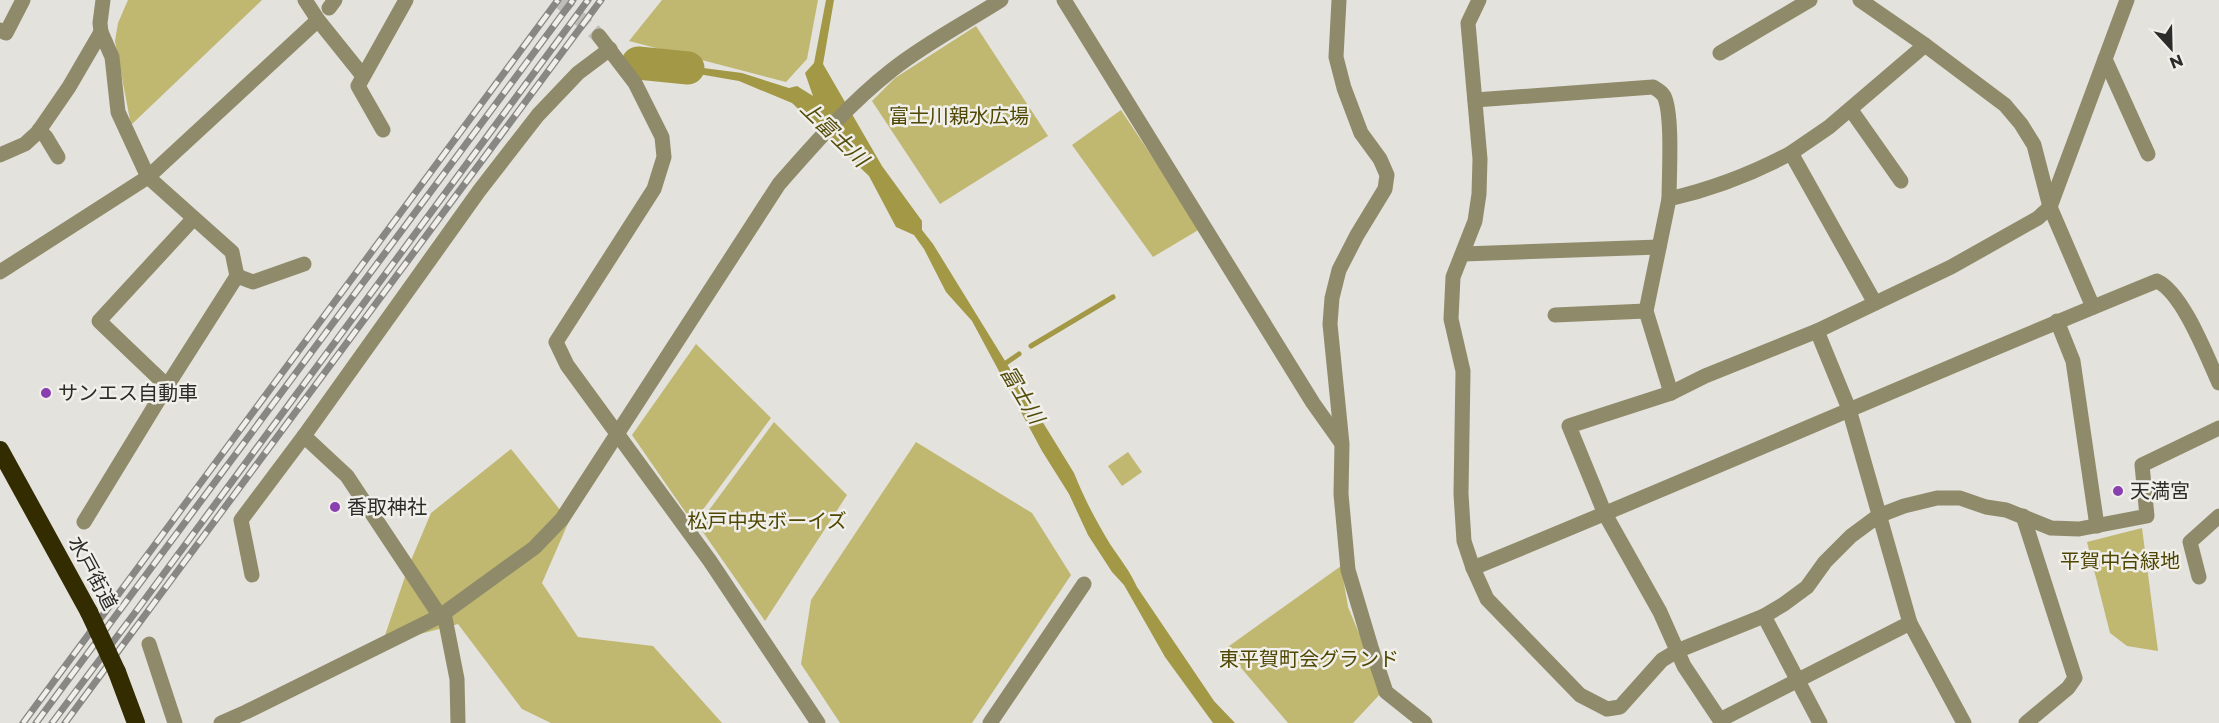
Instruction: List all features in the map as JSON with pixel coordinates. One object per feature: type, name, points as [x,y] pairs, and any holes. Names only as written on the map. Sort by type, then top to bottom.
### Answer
[{"type":"highway","name":"水戸街道","points":[[0,450],[89,612],[117,672],[136,723]]},
{"type":"street","points":[[0,30],[6,33],[23,0]]},
{"type":"street","points":[[84,522],[237,276],[232,252],[148,177],[118,112],[112,57],[101,32],[103,0]]},
{"type":"street","points":[[305,0],[363,76]]},
{"type":"street","points":[[383,130],[358,86],[406,0]]},
{"type":"street","points":[[221,723],[249,718],[442,614],[534,548],[562,519],[779,183],[809,149],[892,69],[1000,0]]},
{"type":"street","points":[[1064,0],[1313,403],[1342,444]]},
{"type":"street","points":[[1339,0],[1336,57],[1344,88],[1361,133],[1380,159],[1387,175],[1385,189],[1357,234],[1339,270],[1332,298],[1330,324],[1342,444],[1341,495],[1348,570],[1386,692],[1425,723]]},
{"type":"street","points":[[1479,0],[1468,23],[1480,159],[1479,194],[1475,221],[1453,277],[1451,319],[1463,371],[1461,494],[1464,541],[1487,599],[1580,695],[1607,709],[1620,707],[1662,660],[1677,651],[1764,616],[1785,604],[1807,587],[1825,562],[1845,543],[1878,516],[1937,498],[1960,498],[2023,516],[2051,528],[2079,530],[2147,516],[2142,465],[2219,433]]},
{"type":"street","points":[[1720,53],[1810,0]]},
{"type":"street","points":[[1910,623],[1720,720],[1677,651],[1660,612],[1605,514],[1569,426],[1671,393],[1705,376],[1817,331],[1951,267],[2038,218],[2050,207],[2127,0]]},
{"type":"street","points":[[1866,1],[2005,105],[2021,124],[2034,145],[2050,207],[2093,307]]},
{"type":"street","points":[[2,268],[148,177],[318,20]]},
{"type":"street","points":[[0,155],[26,144],[39,130],[69,87],[101,32]]},
{"type":"street","points":[[599,36],[635,83],[662,136],[664,157],[654,189],[556,342],[567,365],[710,561],[818,723]]},
{"type":"street","points":[[1669,199],[1703,191],[1736,179],[1791,153],[1851,110],[1925,45]]},
{"type":"street","points":[[252,575],[242,520],[472,201],[538,115],[578,73],[610,49]]},
{"type":"street","points":[[2105,59],[2148,154]]},
{"type":"street","points":[[1475,100],[1653,87],[1661,91],[1668,111],[1669,199],[1646,311],[1671,393]]},
{"type":"street","points":[[1851,110],[1901,181]]},
{"type":"street","points":[[39,130],[58,157]]},
{"type":"street","points":[[1791,153],[1875,303]]},
{"type":"street","points":[[167,386],[99,321],[194,218]]},
{"type":"street","points":[[1463,254],[1659,247]]},
{"type":"street","points":[[237,276],[254,282],[304,264]]},
{"type":"street","points":[[1473,568],[2057,321],[2157,281],[2165,285],[2191,323],[2219,383]]},
{"type":"street","points":[[1556,315],[1646,311]]},
{"type":"street","points":[[2057,321],[2073,361],[2097,526]]},
{"type":"street","points":[[1817,331],[1849,409],[1910,623],[1964,723]]},
{"type":"street","points":[[304,436],[346,476],[442,614],[457,680],[458,723]]},
{"type":"street","points":[[2023,516],[2075,678],[2068,688],[2026,723]]},
{"type":"street","points":[[2199,577],[2190,542],[2219,516]]},
{"type":"street","points":[[990,723],[1084,584]]},
{"type":"street","points":[[1764,616],[1820,723]]},
{"type":"street","points":[[149,644],[175,723]]},
{"type":"green space","points":[[128,0],[262,0],[131,125],[115,41],[118,23]]},
{"type":"green space","points":[[662,0],[818,0],[807,59],[786,82],[629,41]]},
{"type":"green space","name":"富士川親水広場","points":[[976,26],[1048,136],[940,204],[872,101],[895,78]]},
{"type":"green space","points":[[1121,110],[1200,229],[1153,257],[1072,145]]},
{"type":"green space","points":[[696,344],[771,418],[693,523],[632,435]]},
{"type":"green space","name":"松戸中央ボーイズ","points":[[774,422],[847,495],[765,621],[698,525]]},
{"type":"green space","points":[[916,442],[1032,513],[1071,575],[972,723],[840,723],[801,664],[811,600]]},
{"type":"green space","points":[[511,449],[569,521],[542,583],[578,637],[653,646],[722,723],[551,723],[522,709],[458,624],[382,644],[409,565],[431,513]]},
{"type":"green space","points":[[1128,452],[1142,472],[1122,486],[1108,466]]},
{"type":"green space","name":"平賀中台緑地","points":[[2142,528],[2158,651],[2127,646],[2110,633],[2087,542]]},
{"type":"green space","name":"東平賀町会グランド","points":[[1341,566],[1348,607],[1383,691],[1353,723],[1288,723],[1225,649]]},
{"type":"water","name":"富士川","points":[[826,0],[834,0],[823,64],[882,166],[922,221],[922,230],[933,244],[1074,473],[1090,509],[1110,544],[1214,701],[1235,723],[1213,723],[1165,657],[1124,585],[1112,572],[1088,535],[1069,494],[1042,451],[972,321],[946,292],[924,249],[914,235],[896,227],[869,176],[792,103],[739,81],[681,71],[645,70],[641,60],[742,73],[789,88],[797,86],[813,96],[805,73],[814,63]]},
{"type":"waterway","name":"上富士川","points":[[638,63],[688,68]]},
{"type":"waterway","points":[[1031,346],[1113,297]]},
{"type":"waterway","name":"富士川","points":[[1003,365],[1019,354]]},
{"type":"tunnel","points":[[559,0],[599,36]]},
{"type":"railway","points":[[23,723],[558,0]]},
{"type":"railway","points":[[36,723],[573,0]]},
{"type":"railway","points":[[52,723],[588,0]]},
{"type":"railway","points":[[65,723],[601,0]]},
{"type":"place","name":"サンエス自動車","points":[[46,393]]},
{"type":"place","name":"天満宮","points":[[2118,491]]},
{"type":"place","name":"香取神社","points":[[335,507]]}]
